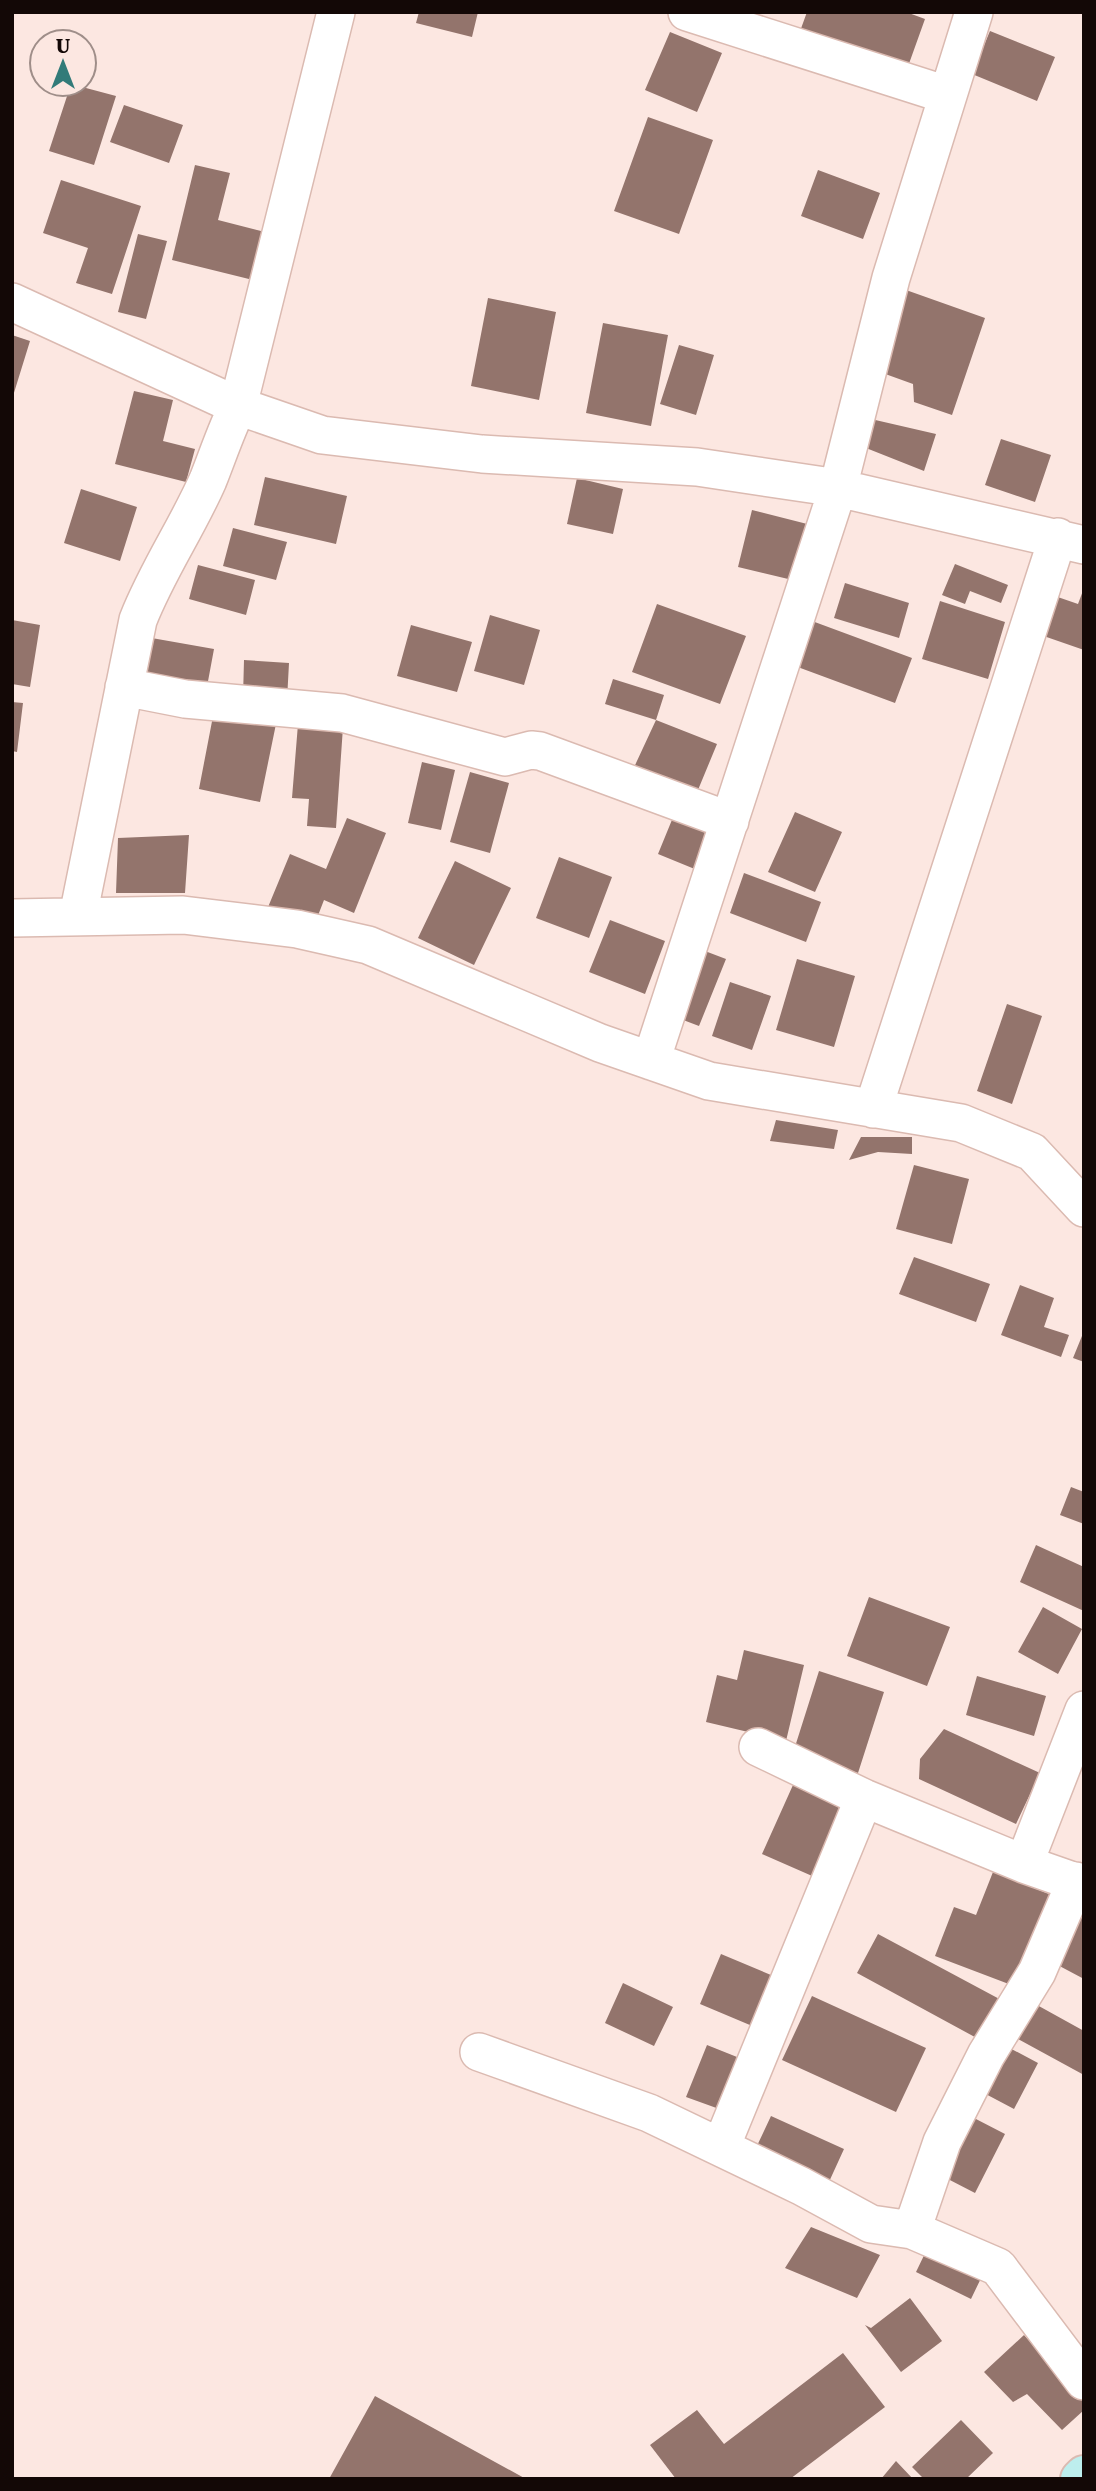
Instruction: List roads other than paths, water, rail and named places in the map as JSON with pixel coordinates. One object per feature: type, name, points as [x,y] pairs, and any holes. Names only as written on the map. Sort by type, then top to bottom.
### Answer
[{"type":"street","points":[[78,916],[138,620],[145,601],[208,480],[222,438],[238,406],[336,12]]},
{"type":"street","points":[[687,12],[947,95]]},
{"type":"street","points":[[651,1061],[838,488],[891,278],[974,12]]},
{"type":"street","points":[[12,302],[238,406],[322,435],[482,454],[697,467],[838,488],[1071,541],[873,1109]]},
{"type":"street","points":[[124,687],[185,699],[342,713],[505,757],[531,750],[540,751],[730,821]]},
{"type":"street","points":[[12,918],[183,915],[297,929],[368,945],[600,1043],[709,1081],[961,1123],[1032,1152],[1084,1208]]},
{"type":"street","points":[[1024,1864],[1084,1710]]},
{"type":"street","points":[[758,1748],[864,1798],[1024,1864],[1080,1883],[1037,1972],[986,2055],[942,2142],[912,2230]]},
{"type":"street","points":[[720,2147],[864,1798]]},
{"type":"street","points":[[479,2052],[649,2113],[871,2224],[912,2230],[998,2266],[1084,2381]]}]
